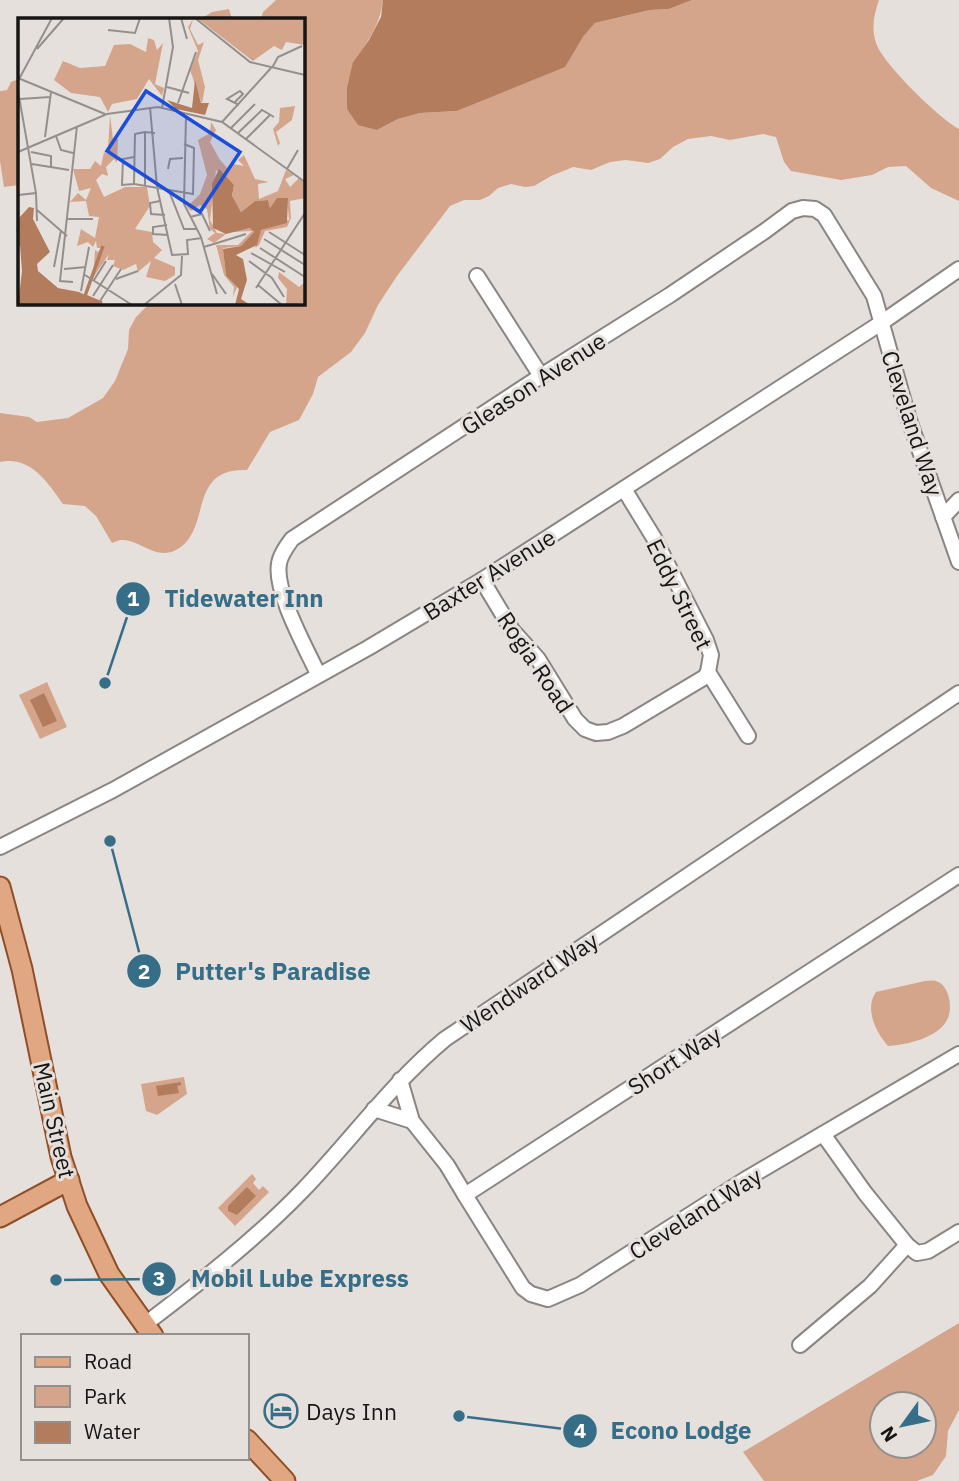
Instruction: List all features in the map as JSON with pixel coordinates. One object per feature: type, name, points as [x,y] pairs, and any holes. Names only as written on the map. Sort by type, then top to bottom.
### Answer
[{"type":"main road","name":"Main Street","points":[[0,887],[17,950],[61,1157],[91,1238],[110,1274],[149,1330]]},
{"type":"main road","points":[[0,1217],[69,1180]]},
{"type":"main road","points":[[248,1441],[285,1481]]},
{"type":"street","name":"Cleveland Way","points":[[792,211],[815,209],[824,215],[874,296],[909,420],[959,562]]},
{"type":"street","name":"Gleason Avenue","points":[[318,674],[284,598],[279,578],[280,559],[292,539],[670,295],[792,211]]},
{"type":"street","name":"Baxter Avenue","points":[[0,848],[113,790],[368,648],[482,580],[881,323],[959,269]]},
{"type":"street","points":[[477,276],[541,376]]},
{"type":"street","name":"Eddy Street","points":[[624,489],[654,538],[706,640],[711,655],[708,672],[748,736]]},
{"type":"street","points":[[943,517],[959,500]]},
{"type":"street","name":"Rogia Road","points":[[482,580],[512,630],[538,659],[575,719],[585,729],[596,733],[623,726],[705,677],[708,672]]},
{"type":"street","name":"Wendward Way","points":[[149,1330],[261,1231],[304,1189],[400,1080],[445,1039],[959,693]]},
{"type":"street","name":"Short Way","points":[[465,1195],[959,875]]},
{"type":"street","name":"Cleveland Way","points":[[465,1195],[523,1288],[531,1294],[548,1299],[580,1285],[746,1179],[959,1054]]},
{"type":"street","points":[[400,1080],[412,1121],[447,1165],[465,1195]]},
{"type":"street","points":[[374,1109],[412,1121]]},
{"type":"street","points":[[823,1134],[865,1193],[907,1245],[917,1253],[925,1252],[959,1232]]},
{"type":"street","points":[[800,1345],[870,1286],[907,1245]]},
{"type":"green space","points":[[276,0],[383,0],[373,33],[353,62],[377,130],[398,119],[420,113],[457,111],[564,67],[595,23],[650,10],[669,9],[692,0],[879,0],[873,26],[874,37],[881,52],[913,90],[959,129],[959,201],[931,188],[906,166],[888,167],[872,175],[841,180],[791,171],[784,162],[776,137],[763,134],[730,140],[711,136],[688,139],[673,147],[660,159],[648,163],[626,160],[610,162],[591,170],[573,167],[534,186],[511,184],[498,188],[480,200],[464,200],[450,206],[397,276],[378,305],[365,333],[351,352],[318,377],[313,394],[299,420],[270,432],[247,470],[228,472],[215,479],[207,490],[194,530],[186,542],[167,553],[160,553],[129,541],[112,543],[96,516],[85,506],[63,504],[44,479],[29,467],[11,461],[0,462],[0,413],[29,417],[37,422],[68,418],[103,398],[115,381],[128,349],[129,330],[136,317],[149,304],[304,304],[304,18],[261,18],[263,12]]},
{"type":"green space","points":[[229,9],[232,18],[203,18],[212,12]]},
{"type":"green space","points":[[18,79],[18,185],[4,187],[0,161],[0,91],[7,90],[11,82]]},
{"type":"green space","points":[[47,682],[67,727],[40,739],[19,695]]},
{"type":"green space","points":[[925,981],[941,983],[947,992],[950,1004],[947,1020],[937,1032],[929,1036],[888,1046],[879,1034],[871,1013],[876,992]]},
{"type":"green space","points":[[184,1077],[187,1094],[157,1115],[146,1111],[141,1084]]},
{"type":"green space","points":[[252,1174],[256,1179],[253,1183],[259,1190],[263,1186],[269,1192],[235,1226],[218,1208]]},
{"type":"green space","points":[[959,1323],[959,1410],[948,1431],[946,1456],[933,1475],[917,1481],[764,1481],[743,1452]]},
{"type":"water","points":[[383,0],[692,0],[669,9],[650,10],[595,23],[565,67],[457,111],[420,113],[398,119],[377,130],[358,125],[347,109],[347,88],[353,62],[381,17]]},
{"type":"water","points":[[44,693],[57,721],[43,727],[30,700]]},
{"type":"water","points":[[181,1082],[181,1085],[177,1086],[179,1093],[158,1096],[156,1086]]},
{"type":"water","points":[[247,1187],[256,1196],[237,1215],[228,1211],[228,1206]]},
{"type":"place","name":"Tidewater Inn","points":[[105,683]]},
{"type":"place","name":"Putter's Paradise","points":[[110,841]]},
{"type":"place","name":"Mobil Lube Express","points":[[56,1280]]},
{"type":"place","name":"Days Inn","points":[[281,1411]]},
{"type":"place","name":"Econo Lodge","points":[[459,1416]]}]
